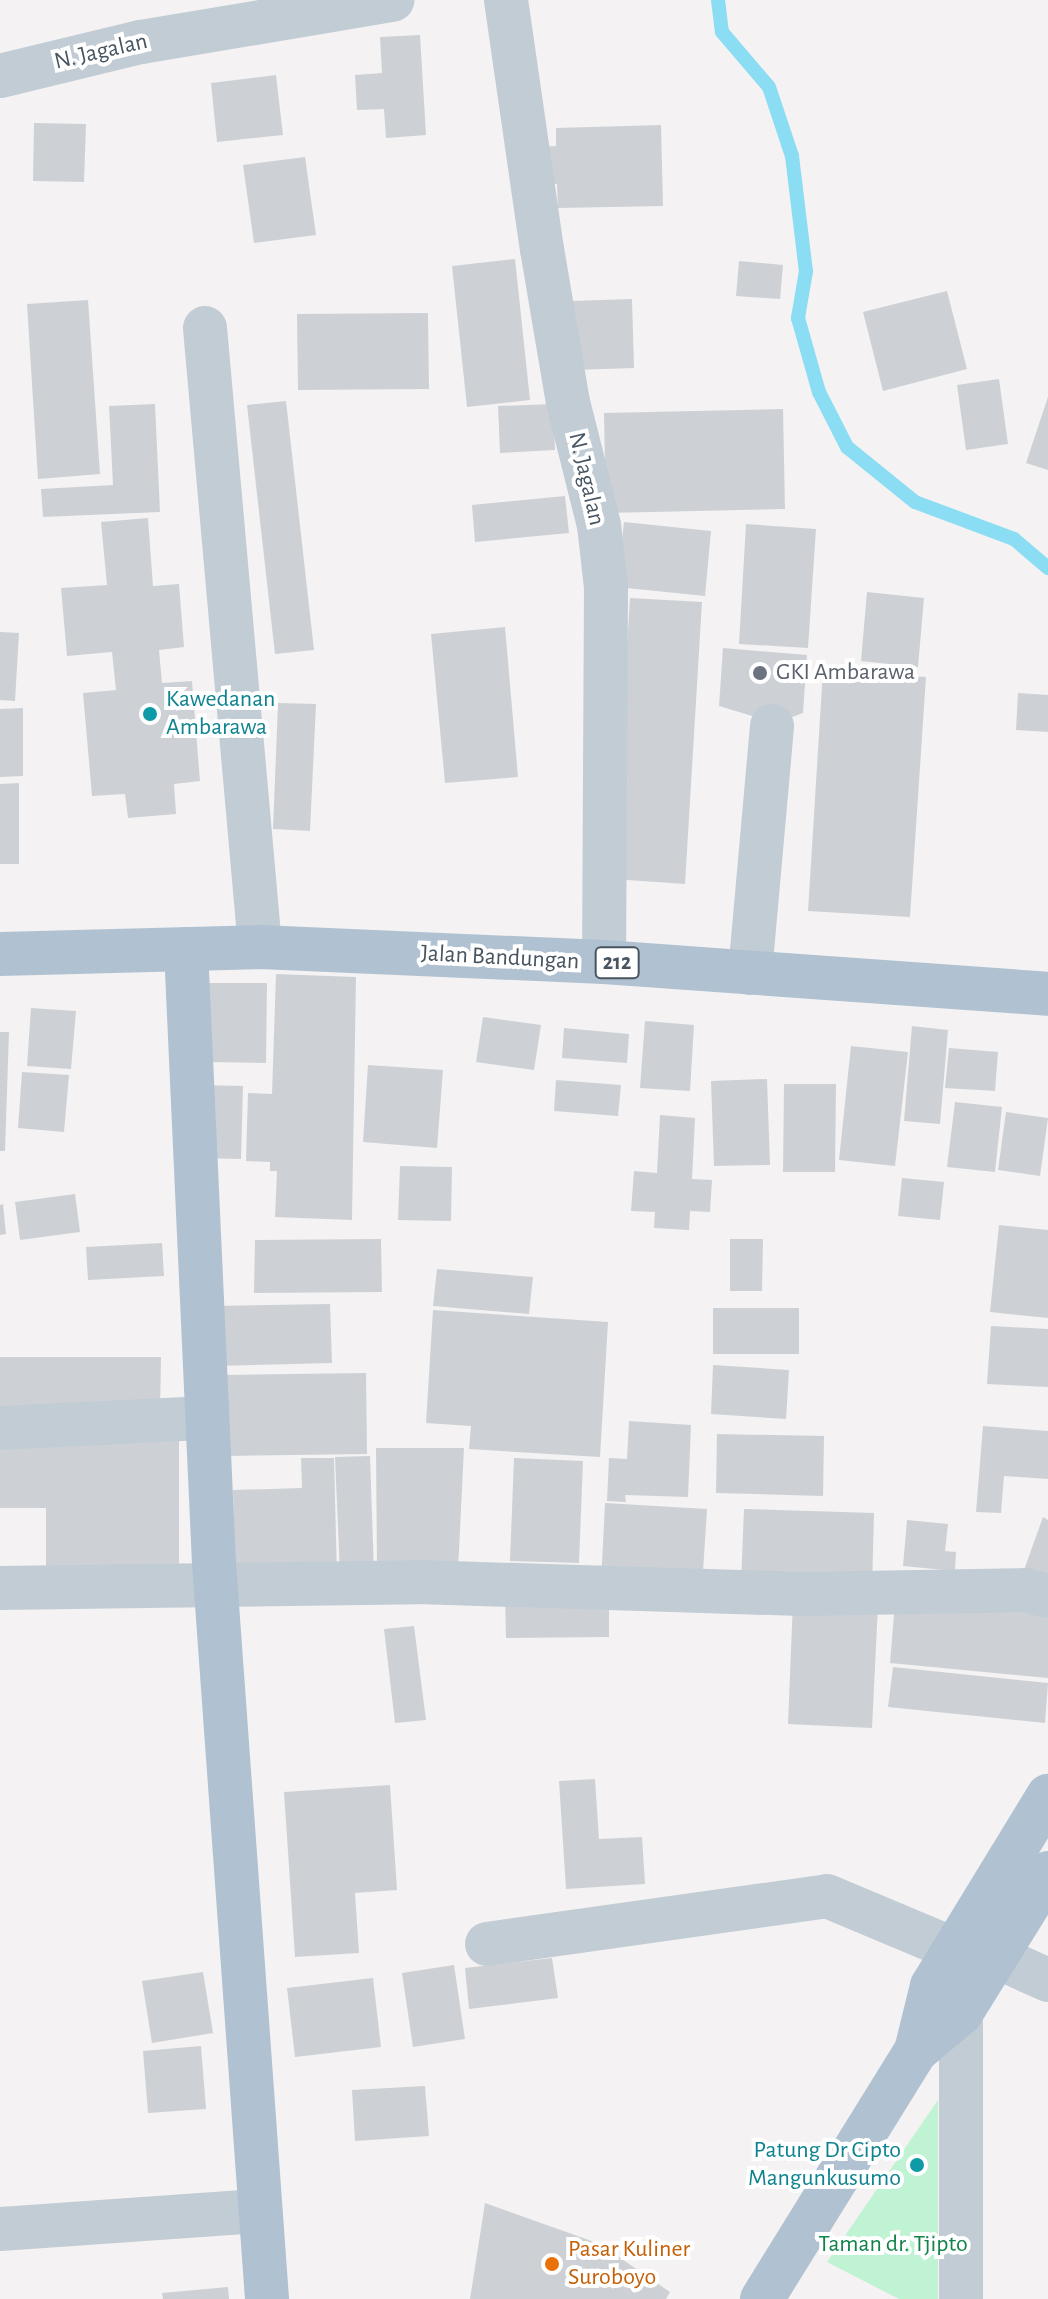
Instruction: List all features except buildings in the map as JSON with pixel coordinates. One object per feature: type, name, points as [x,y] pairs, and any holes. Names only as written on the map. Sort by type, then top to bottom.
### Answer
[{"type":"main road","name":"Jalan Bandungan","points":[[0,954],[260,947],[604,962],[1048,994]]},
{"type":"main road","points":[[186,949],[215,1583],[267,2299]]},
{"type":"main road","points":[[916,2051],[932,1986],[1048,1796]]},
{"type":"main road","points":[[762,2299],[916,2051],[961,2013],[1048,1873]]},
{"type":"street","name":"N. Jagalan","points":[[0,76],[141,42],[393,0]]},
{"type":"street","name":"N. Jagalan","points":[[506,0],[547,280],[568,402],[599,525],[606,587],[604,962]]},
{"type":"street","points":[[205,328],[260,947]]},
{"type":"street","points":[[750,973],[772,726]]},
{"type":"street","points":[[0,1428],[207,1418]]},
{"type":"street","points":[[0,1588],[418,1582],[803,1594],[1025,1590],[1048,1596]]},
{"type":"street","points":[[487,1944],[827,1896],[953,1949]]},
{"type":"street","points":[[997,1957],[1048,1980]]},
{"type":"street","points":[[961,2013],[961,2299]]},
{"type":"street","points":[[0,2229],[259,2211]]},
{"type":"green space","name":"Taman dr. Tjipto","points":[[938,2100],[938,2299],[899,2299],[827,2262]]},
{"type":"waterway","points":[[718,0],[722,32],[769,87],[792,156],[806,271],[798,318],[819,392],[847,447],[915,502],[1014,539],[1048,568]]},
{"type":"place","name":"GKI Ambarawa","points":[[760,673]]},
{"type":"place","name":"Kawedanan Ambarawa","points":[[150,714]]},
{"type":"place","name":"Patung Dr Cipto Mangunkusumo","points":[[917,2165]]},
{"type":"place","name":"Pasar Kuliner Suroboyo","points":[[552,2264]]}]
